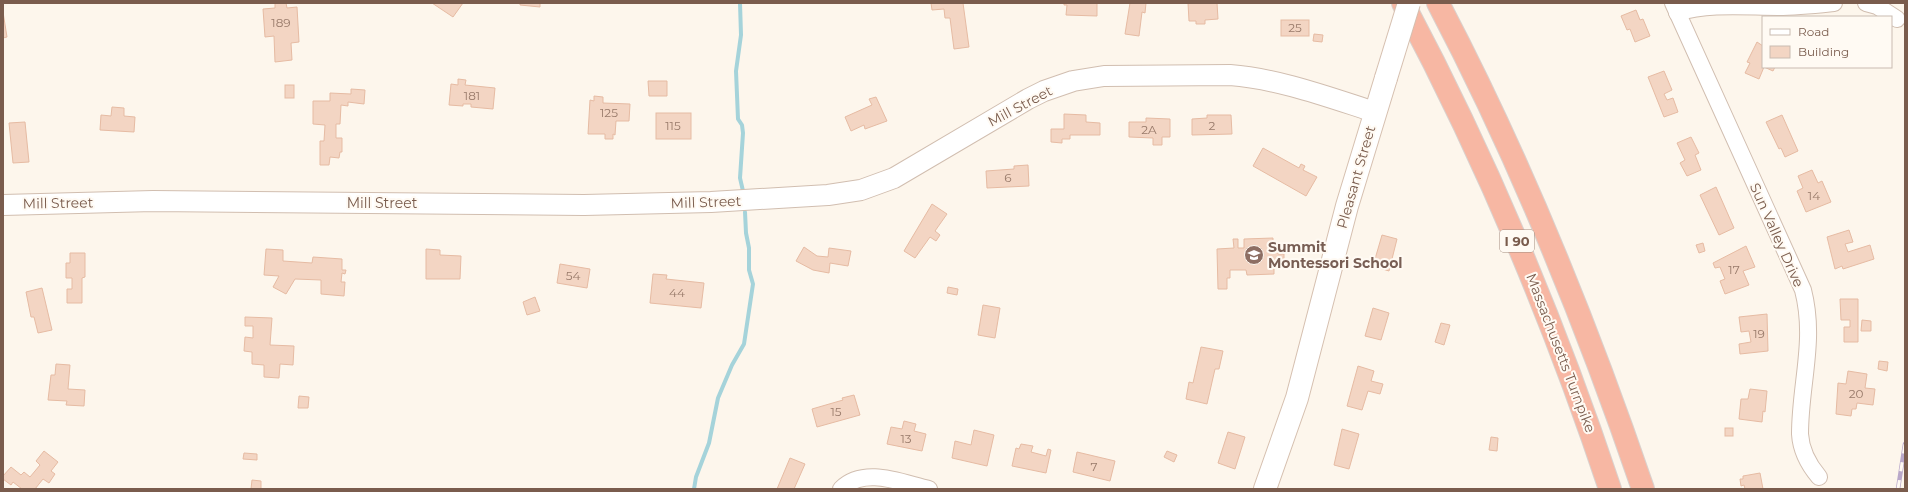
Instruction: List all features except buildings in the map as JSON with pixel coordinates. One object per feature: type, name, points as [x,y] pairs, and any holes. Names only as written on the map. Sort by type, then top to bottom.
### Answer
[{"type":"highway","name":"Massachusetts Turnpike","points":[[1403,3],[1464,124],[1506,215],[1559,345],[1610,489]]},
{"type":"highway","name":"I 90","points":[[1438,3],[1507,144],[1556,255],[1610,395],[1643,489]]},
{"type":"main road","name":"Pleasant Street","points":[[1265,489],[1297,398],[1342,226],[1409,3]]},
{"type":"street","points":[[1675,8],[1792,7],[1834,3]]},
{"type":"street","points":[[1866,3],[1877,6],[1897,19]]},
{"type":"street","name":"Sun Valley Drive","points":[[1675,8],[1803,290],[1808,313],[1809,339],[1800,434],[1801,446],[1805,457],[1819,477]]},
{"type":"street","name":"Mill Street","points":[[3,205],[154,201],[584,205],[711,202],[828,195],[862,190],[894,178],[1044,91],[1073,81],[1104,76],[1250,76],[1286,84],[1376,112]]},
{"type":"street","points":[[841,489],[854,480],[864,477],[875,477],[929,489]]},
{"type":"waterway","points":[[740,3],[741,35],[736,71],[738,119],[742,125],[743,133],[740,178],[743,191]]},
{"type":"waterway","points":[[694,489],[696,477],[709,443],[718,398],[732,365],[744,344],[753,284],[749,270],[749,248],[746,233],[745,212]]},
{"type":"railway","points":[[1898,489],[1905,444]]},
{"type":"place","name":"Summit Montessori School","points":[[1254,255]]}]
